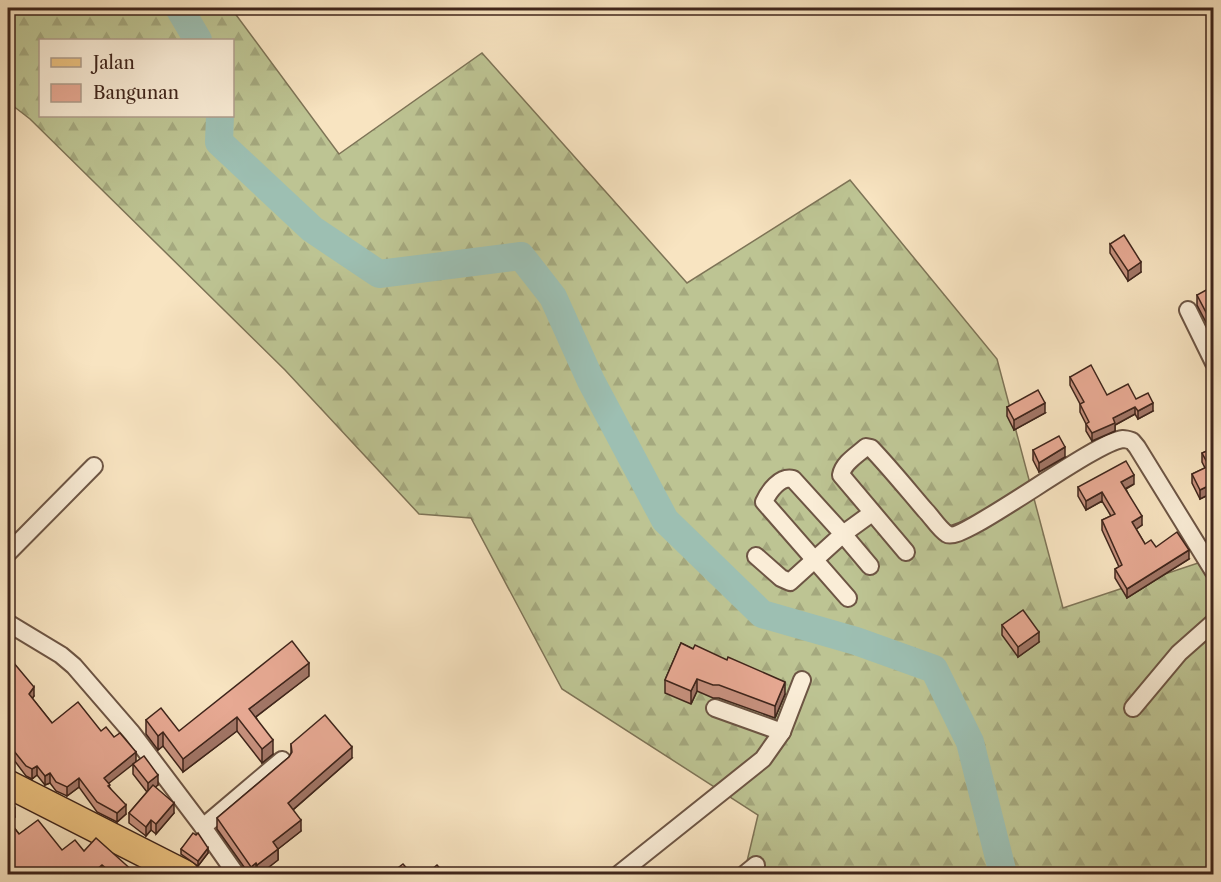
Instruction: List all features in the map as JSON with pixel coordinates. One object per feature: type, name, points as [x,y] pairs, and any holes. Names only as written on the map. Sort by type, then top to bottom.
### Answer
[{"type":"main road","points":[[8,784],[185,874]]},
{"type":"street","points":[[1188,310],[1214,363]]},
{"type":"street","points":[[906,552],[841,475],[845,465],[866,447],[871,448],[947,534],[952,535],[969,529],[1059,473],[1123,439],[1132,441],[1137,447],[1214,572]]},
{"type":"street","points":[[8,553],[94,466]]},
{"type":"street","points":[[848,598],[764,502],[767,495],[782,480],[793,479],[870,566]]},
{"type":"street","points":[[756,556],[781,578],[790,582],[843,534],[872,513]]},
{"type":"street","points":[[1133,708],[1179,653],[1214,622]]},
{"type":"street","points":[[8,623],[61,655],[74,666],[132,734],[203,826],[236,874]]},
{"type":"street","points":[[619,874],[763,759],[782,732],[802,680]]},
{"type":"street","points":[[715,708],[782,732]]},
{"type":"street","points":[[203,826],[282,760]]},
{"type":"green space","points":[[8,8],[231,8],[339,154],[482,53],[687,283],[850,180],[997,359],[1063,608],[1213,558],[1213,874],[744,874],[758,815],[562,689],[471,518],[419,514],[285,370],[30,119],[8,102]]},
{"type":"building","points":[[1124,235],[1141,262],[1128,271],[1110,244]]},
{"type":"building","points":[[1208,289],[1214,300],[1214,316],[1209,318],[1197,295]]},
{"type":"building","points":[[1091,365],[1107,395],[1128,384],[1136,399],[1148,393],[1153,403],[1138,411],[1135,407],[1113,418],[1115,423],[1092,433],[1086,424],[1089,422],[1080,404],[1084,402],[1070,377]]},
{"type":"building","points":[[1038,390],[1045,403],[1014,420],[1007,407]]},
{"type":"building","points":[[1059,436],[1065,447],[1039,463],[1033,450]]},
{"type":"building","points":[[1214,448],[1214,497],[1208,486],[1200,490],[1192,474],[1209,466],[1202,453]]},
{"type":"building","points":[[1126,461],[1134,475],[1121,482],[1142,516],[1132,522],[1145,544],[1151,540],[1156,547],[1177,532],[1189,550],[1127,589],[1115,569],[1122,565],[1102,520],[1115,514],[1102,492],[1086,501],[1078,487]]},
{"type":"building","points":[[1023,610],[1039,632],[1018,647],[1002,625]]},
{"type":"building","points":[[292,641],[309,663],[249,709],[273,740],[262,749],[237,717],[183,759],[163,732],[158,736],[146,720],[161,708],[179,731]]},
{"type":"building","points":[[681,643],[693,649],[695,645],[727,660],[728,657],[785,682],[775,706],[697,679],[691,691],[665,680]]},
{"type":"building","points":[[8,656],[34,687],[29,694],[52,723],[78,702],[101,731],[106,727],[114,737],[120,733],[136,752],[104,778],[110,785],[108,786],[126,805],[117,813],[97,802],[79,778],[67,787],[56,782],[50,773],[45,776],[37,766],[32,769],[26,766],[14,751],[8,756]]},
{"type":"building","points":[[325,715],[352,747],[288,803],[301,820],[273,842],[278,849],[251,867],[217,818],[289,757],[292,752],[291,744]]},
{"type":"building","points":[[144,756],[158,775],[148,783],[133,764]]},
{"type":"building","points":[[153,785],[174,803],[156,824],[151,820],[146,827],[129,813]]},
{"type":"building","points":[[8,798],[15,808],[8,813]]},
{"type":"building","points":[[8,820],[19,834],[38,820],[62,850],[75,840],[84,851],[96,838],[134,872],[136,870],[141,874],[113,874],[102,865],[91,874],[8,874]]},
{"type":"building","points":[[193,833],[196,835],[198,833],[208,848],[198,861],[181,849]]},
{"type":"building","points":[[403,864],[412,874],[390,874]]},
{"type":"building","points":[[437,865],[445,874],[426,874]]},
{"type":"building","points":[[484,868],[489,874],[476,874]]},
{"type":"waterway","points":[[179,8],[197,39]]},
{"type":"waterway","points":[[220,117],[219,142],[312,229],[379,274],[521,256],[553,297],[591,381],[665,520],[762,614],[856,641],[934,669],[970,742],[1003,874]]}]
